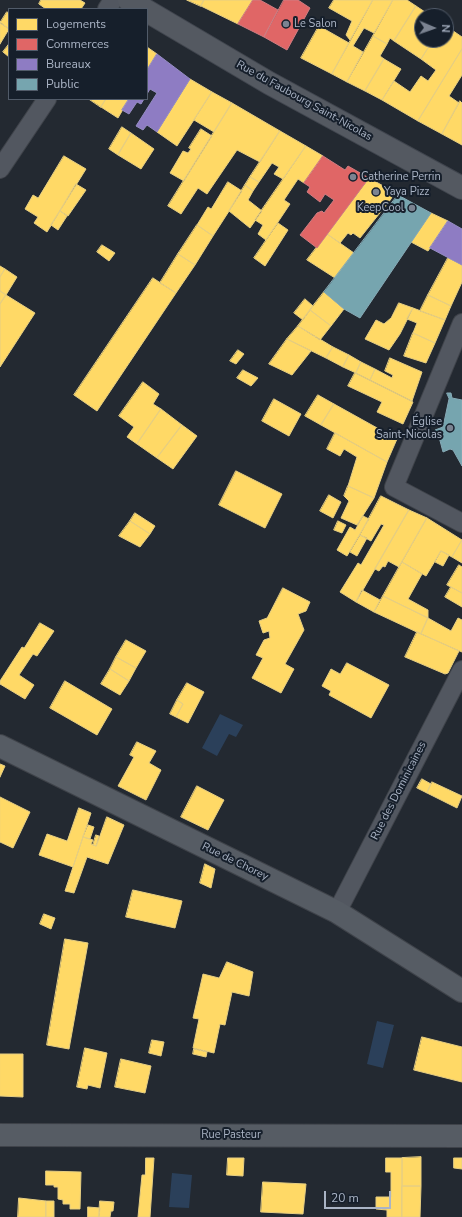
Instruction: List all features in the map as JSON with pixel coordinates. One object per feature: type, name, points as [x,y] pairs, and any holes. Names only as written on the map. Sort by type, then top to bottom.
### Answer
[{"type":"main road","points":[[129,0],[142,8]]},
{"type":"main road","name":"Rue du Faubourg Saint-Nicolas","points":[[148,12],[269,83],[462,188]]},
{"type":"street","points":[[107,8],[113,0]]},
{"type":"street","points":[[0,169],[46,100]]},
{"type":"street","points":[[462,323],[394,487],[462,523]]},
{"type":"street","name":"Rue des Dominicaines","points":[[337,912],[462,670]]},
{"type":"street","name":"Rue de Chorey","points":[[0,746],[337,912],[462,991]]},
{"type":"street","name":"Rue Pasteur","points":[[0,1135],[462,1136]]},
{"type":"water","points":[[220,714],[243,725],[236,737],[229,734],[217,756],[202,748]]},
{"type":"water","points":[[377,1021],[394,1025],[383,1068],[367,1064]]},
{"type":"water","points":[[172,1173],[192,1175],[189,1208],[169,1207]]},
{"type":"building: Logements","points":[[41,0],[80,0],[85,3],[82,8],[45,8],[39,4]]},
{"type":"building: Logements","points":[[187,0],[204,0],[201,6]]},
{"type":"building: Logements","points":[[204,0],[253,0],[238,24],[201,6]]},
{"type":"building: Logements","points":[[334,0],[373,0],[350,40],[346,35],[352,21],[329,8]]},
{"type":"building: Logements","points":[[373,0],[393,0],[374,33],[364,28],[353,46],[363,52],[347,82],[332,74]]},
{"type":"building: Logements","points":[[393,0],[407,0],[416,6],[394,41],[390,38],[387,44],[373,36]]},
{"type":"building: Logements","points":[[414,9],[414,48],[428,48],[421,59],[394,41]]},
{"type":"building: Logements","points":[[7,12],[8,12],[8,28],[0,23]]},
{"type":"building: Logements","points":[[0,22],[8,28],[8,31],[0,44]]},
{"type":"building: Logements","points":[[319,26],[349,43],[332,74],[301,58]]},
{"type":"building: Logements","points":[[454,32],[462,37],[462,49],[418,121],[382,100],[394,81],[410,92],[421,76],[428,81],[436,70],[421,59],[428,48],[454,48]]},
{"type":"building: Logements","points":[[373,36],[387,44],[380,56],[384,59],[365,91],[347,82]]},
{"type":"building: Logements","points":[[8,45],[8,56],[3,52]]},
{"type":"building: Logements","points":[[148,48],[157,54],[148,68]]},
{"type":"building: Logements","points":[[462,49],[462,75],[449,96],[459,103],[442,134],[418,121]]},
{"type":"building: Logements","points":[[384,59],[401,69],[382,100],[365,91]]},
{"type":"building: Logements","points":[[190,79],[212,92],[177,146],[157,132]]},
{"type":"building: Logements","points":[[212,92],[232,103],[214,132],[194,120]]},
{"type":"building: Logements","points":[[90,100],[105,100],[101,107]]},
{"type":"building: Logements","points":[[105,100],[128,100],[118,118],[101,107]]},
{"type":"building: Logements","points":[[460,101],[462,103],[462,145],[442,134]]},
{"type":"building: Logements","points":[[232,103],[280,131],[260,162],[237,150],[207,194],[198,188],[181,214],[168,206]]},
{"type":"building: Logements","points":[[122,127],[131,133],[118,155],[109,149]]},
{"type":"building: Logements","points":[[201,129],[212,136],[184,181],[170,173],[183,151],[188,153],[191,149],[189,148]]},
{"type":"building: Logements","points":[[280,131],[306,146],[283,179],[274,174],[279,167],[272,163],[259,182],[250,177]]},
{"type":"building: Logements","points":[[131,133],[154,149],[141,169],[118,155]]},
{"type":"building: Logements","points":[[306,146],[323,156],[304,183],[298,179],[284,200],[290,204],[266,240],[258,234],[263,225],[255,220]]},
{"type":"building: Logements","points":[[64,156],[86,169],[47,232],[34,223],[38,217],[25,209],[33,195],[38,198]]},
{"type":"building: Logements","points":[[250,177],[259,182],[253,191],[245,185]]},
{"type":"building: Logements","points":[[369,178],[394,192],[391,199],[360,238],[353,233],[351,235],[348,233],[340,243],[327,234]]},
{"type":"building: Logements","points":[[228,182],[242,191],[213,236],[197,225],[208,207],[211,209]]},
{"type":"building: Logements","points":[[76,184],[86,190],[68,216],[60,211]]},
{"type":"building: Logements","points":[[245,185],[253,191],[248,200],[262,211],[250,228],[229,211]]},
{"type":"building: Logements","points":[[60,211],[67,216],[58,230],[51,225]]},
{"type":"building: Logements","points":[[431,213],[448,221],[428,251],[411,242]]},
{"type":"building: Logements","points":[[278,223],[288,230],[265,266],[254,258]]},
{"type":"building: Logements","points":[[197,225],[213,236],[195,265],[178,254]]},
{"type":"building: Logements","points":[[327,234],[354,253],[335,278],[307,260]]},
{"type":"building: Logements","points":[[102,245],[115,253],[109,261],[97,252]]},
{"type":"building: Logements","points":[[178,254],[195,265],[176,293],[160,283]]},
{"type":"building: Logements","points":[[448,258],[462,265],[462,282],[451,306],[428,295]]},
{"type":"building: Logements","points":[[0,266],[5,269],[0,277]]},
{"type":"building: Logements","points":[[5,269],[17,277],[6,295],[0,291],[0,277]]},
{"type":"building: Logements","points":[[153,278],[176,293],[97,411],[74,395]]},
{"type":"building: Logements","points":[[0,291],[6,295],[0,304]]},
{"type":"building: Logements","points":[[324,292],[344,309],[331,326],[310,310]]},
{"type":"building: Logements","points":[[6,295],[35,313],[0,367],[0,304]]},
{"type":"building: Logements","points":[[428,295],[451,306],[445,320],[420,311]]},
{"type":"building: Logements","points":[[305,299],[313,306],[303,320],[294,313]]},
{"type":"building: Logements","points":[[399,303],[413,308],[400,334],[389,350],[365,339],[376,320],[384,324],[391,318]]},
{"type":"building: Logements","points":[[413,308],[445,320],[435,343],[413,333],[417,323],[407,319]]},
{"type":"building: Logements","points":[[310,310],[331,326],[320,340],[298,326]]},
{"type":"building: Logements","points":[[298,326],[333,347],[326,358],[287,339]]},
{"type":"building: Logements","points":[[413,333],[435,343],[426,363],[404,356]]},
{"type":"building: Logements","points":[[287,339],[311,351],[292,375],[269,364]]},
{"type":"building: Logements","points":[[333,347],[349,355],[343,367],[326,358]]},
{"type":"building: Logements","points":[[238,350],[244,354],[236,364],[230,361]]},
{"type":"building: Logements","points":[[349,355],[361,362],[356,373],[343,367]]},
{"type":"building: Logements","points":[[390,358],[422,372],[412,401],[370,380],[375,369],[392,378],[393,375],[385,371]]},
{"type":"building: Logements","points":[[361,362],[375,369],[370,380],[356,373]]},
{"type":"building: Logements","points":[[243,370],[258,378],[251,386],[237,378]]},
{"type":"building: Logements","points":[[355,373],[413,402],[403,424],[377,412],[382,402],[348,386]]},
{"type":"building: Logements","points":[[143,382],[159,394],[153,404],[161,409],[137,444],[127,437],[134,427],[119,416]]},
{"type":"building: Logements","points":[[318,395],[334,404],[321,425],[305,416]]},
{"type":"building: Logements","points":[[274,399],[301,414],[289,436],[262,421]]},
{"type":"building: Logements","points":[[334,404],[397,439],[387,462],[321,425]]},
{"type":"building: Logements","points":[[161,409],[182,425],[157,458],[137,444]]},
{"type":"building: Logements","points":[[182,425],[197,436],[173,469],[157,458]]},
{"type":"building: Logements","points":[[335,433],[387,462],[374,498],[348,486],[357,457],[344,449],[340,456],[327,449]]},
{"type":"building: Logements","points":[[236,471],[282,494],[265,528],[219,505]]},
{"type":"building: Logements","points":[[348,486],[374,498],[357,525],[341,518],[349,501],[344,496]]},
{"type":"building: Logements","points":[[329,495],[341,502],[333,518],[320,511]]},
{"type":"building: Logements","points":[[381,496],[409,510],[356,602],[340,592],[358,563],[361,565],[384,525],[381,524],[371,541],[360,535]]},
{"type":"building: Logements","points":[[409,510],[427,518],[399,567],[388,561],[385,567],[383,566],[379,571],[375,569]]},
{"type":"building: Logements","points":[[135,513],[155,526],[150,534],[130,521]]},
{"type":"building: Logements","points":[[363,516],[369,519],[347,556],[337,550],[350,527],[355,530]]},
{"type":"building: Logements","points":[[427,518],[462,540],[452,557],[441,551],[426,576],[402,562]]},
{"type":"building: Logements","points":[[130,521],[150,534],[140,547],[119,536]]},
{"type":"building: Logements","points":[[338,521],[346,525],[342,533],[334,530]]},
{"type":"building: Logements","points":[[360,535],[367,538],[357,556],[350,552]]},
{"type":"building: Logements","points":[[462,540],[462,563],[452,557]]},
{"type":"building: Logements","points":[[441,551],[449,555],[443,566],[435,562]]},
{"type":"building: Logements","points":[[402,562],[422,574],[408,599],[428,610],[428,618],[383,596]]},
{"type":"building: Logements","points":[[459,565],[462,567],[462,593],[447,585]]},
{"type":"building: Logements","points":[[451,587],[462,593],[462,607],[445,597]]},
{"type":"building: Logements","points":[[283,588],[310,602],[306,611],[298,614],[304,630],[285,664],[294,669],[281,693],[252,678],[263,658],[256,655],[264,640],[270,638],[269,631],[263,633],[259,621],[267,618]]},
{"type":"building: Logements","points":[[362,590],[380,600],[374,612],[356,602]]},
{"type":"building: Logements","points":[[383,596],[428,618],[421,634],[374,612]]},
{"type":"building: Logements","points":[[428,618],[451,631],[458,618],[462,620],[462,652],[421,634]]},
{"type":"building: Logements","points":[[40,623],[54,631],[37,656],[33,654],[19,675],[34,685],[25,699],[0,684],[0,681]]},
{"type":"building: Logements","points":[[417,632],[459,651],[448,673],[445,674],[405,657]]},
{"type":"building: Logements","points":[[126,640],[146,651],[136,668],[116,657]]},
{"type":"building: Logements","points":[[116,657],[136,668],[129,681],[110,669]]},
{"type":"building: Logements","points":[[347,663],[389,685],[371,718],[329,695],[331,691],[322,686],[331,669],[340,674]]},
{"type":"building: Logements","points":[[110,669],[129,681],[120,695],[101,684]]},
{"type":"building: Logements","points":[[65,681],[112,709],[97,735],[50,708]]},
{"type":"building: Logements","points":[[187,683],[204,692],[188,723],[176,717],[183,704],[177,700]]},
{"type":"building: Logements","points":[[177,700],[183,704],[176,717],[170,714]]},
{"type":"building: Logements","points":[[137,742],[156,751],[149,763],[161,770],[146,800],[118,786],[134,757],[130,755]]},
{"type":"building: Logements","points":[[0,764],[5,766],[0,777]]},
{"type":"building: Logements","points":[[422,779],[431,784],[427,793],[417,788]]},
{"type":"building: Logements","points":[[432,782],[462,796],[457,808],[427,793]]},
{"type":"building: Logements","points":[[197,786],[224,800],[208,830],[181,817]]},
{"type":"building: Logements","points":[[0,797],[30,812],[13,848],[0,842]]},
{"type":"building: Logements","points":[[79,808],[91,813],[73,867],[39,855],[47,834],[67,841]]},
{"type":"building: Logements","points":[[107,817],[124,825],[108,864],[87,857],[74,893],[65,891],[83,837],[93,840],[91,844],[96,846]]},
{"type":"building: Logements","points":[[88,825],[94,827],[90,839],[83,837]]},
{"type":"building: Logements","points":[[96,835],[99,836],[96,846],[93,845]]},
{"type":"building: Logements","points":[[205,864],[215,869],[211,888],[200,883]]},
{"type":"building: Logements","points":[[133,890],[182,901],[175,928],[126,917]]},
{"type":"building: Logements","points":[[44,914],[55,918],[51,929],[40,924]]},
{"type":"building: Logements","points":[[65,939],[88,943],[69,1049],[47,1045]]},
{"type":"building: Logements","points":[[227,962],[253,972],[249,996],[232,992],[225,1025],[220,1024],[214,1053],[193,1048],[199,1019],[193,1018],[203,974],[219,978]]},
{"type":"building: Logements","points":[[422,1037],[462,1047],[462,1082],[414,1070]]},
{"type":"building: Logements","points":[[152,1040],[164,1042],[161,1056],[149,1053]]},
{"type":"building: Logements","points":[[85,1048],[107,1053],[100,1088],[88,1085],[87,1089],[77,1087]]},
{"type":"building: Logements","points":[[194,1049],[207,1052],[206,1057],[193,1054]]},
{"type":"building: Logements","points":[[0,1054],[23,1054],[23,1097],[0,1096]]},
{"type":"building: Logements","points":[[121,1059],[151,1066],[145,1093],[115,1087]]},
{"type":"building: Logements","points":[[421,1157],[421,1186],[402,1186],[402,1158]]},
{"type":"building: Logements","points":[[146,1158],[154,1158],[150,1217],[138,1217],[142,1175],[145,1175]]},
{"type":"building: Logements","points":[[228,1158],[244,1158],[243,1176],[227,1175]]},
{"type":"building: Logements","points":[[386,1158],[402,1158],[402,1217],[387,1217],[387,1210],[376,1209],[376,1197],[391,1197],[391,1172],[386,1172]]},
{"type":"building: Logements","points":[[454,1158],[462,1158],[462,1169],[454,1168]]},
{"type":"building: Logements","points":[[46,1171],[81,1172],[80,1209],[70,1209],[70,1204],[63,1204],[63,1200],[58,1199],[58,1187],[54,1187],[54,1185],[46,1185]]},
{"type":"building: Logements","points":[[263,1182],[306,1184],[303,1214],[261,1212]]},
{"type":"building: Logements","points":[[402,1186],[421,1186],[420,1217],[402,1217]]},
{"type":"building: Logements","points":[[19,1198],[46,1201],[46,1217],[18,1217]]},
{"type":"building: Logements","points":[[46,1201],[54,1201],[54,1217],[46,1217]]},
{"type":"building: Logements","points":[[100,1201],[114,1202],[113,1211],[111,1211],[110,1217],[99,1217]]},
{"type":"building: Logements","points":[[88,1207],[100,1208],[99,1217],[88,1217]]},
{"type":"building: Commerces","points":[[253,0],[260,0],[278,10],[264,37],[238,24]]},
{"type":"building: Commerces","name":"Le Salon","points":[[284,0],[298,0],[310,8],[287,50],[264,37]]},
{"type":"building: Commerces","points":[[323,156],[345,170],[348,166],[369,178],[317,248],[300,235],[317,213],[322,211],[324,213],[334,200],[325,194],[320,202],[307,192],[310,187],[304,183]]},
{"type":"building: Bureaux","points":[[157,54],[190,79],[157,132],[147,125],[143,130],[136,126],[157,93],[150,89],[148,92],[148,68]]},
{"type":"building: Bureaux","points":[[128,100],[143,100],[141,104],[137,102],[129,114],[122,110]]},
{"type":"building: Bureaux","points":[[448,221],[462,229],[462,265],[430,248]]},
{"type":"building: Public","points":[[398,195],[431,213],[360,318],[344,309],[324,292]]},
{"type":"building: Public","name":"Église Saint-Nicolas","points":[[447,393],[451,393],[452,398],[462,400],[462,466],[453,450],[450,449],[443,452],[438,433],[436,433],[435,430],[443,427],[449,399]]},
{"type":"place","name":"Le Salon","points":[[286,24]]},
{"type":"place","name":"Catherine Perrin","points":[[353,177]]},
{"type":"place","name":"Yaya Pizz","points":[[376,192]]},
{"type":"place","name":"KeepCool","points":[[412,208]]},
{"type":"place","name":"Église Saint-Nicolas","points":[[450,428]]}]
